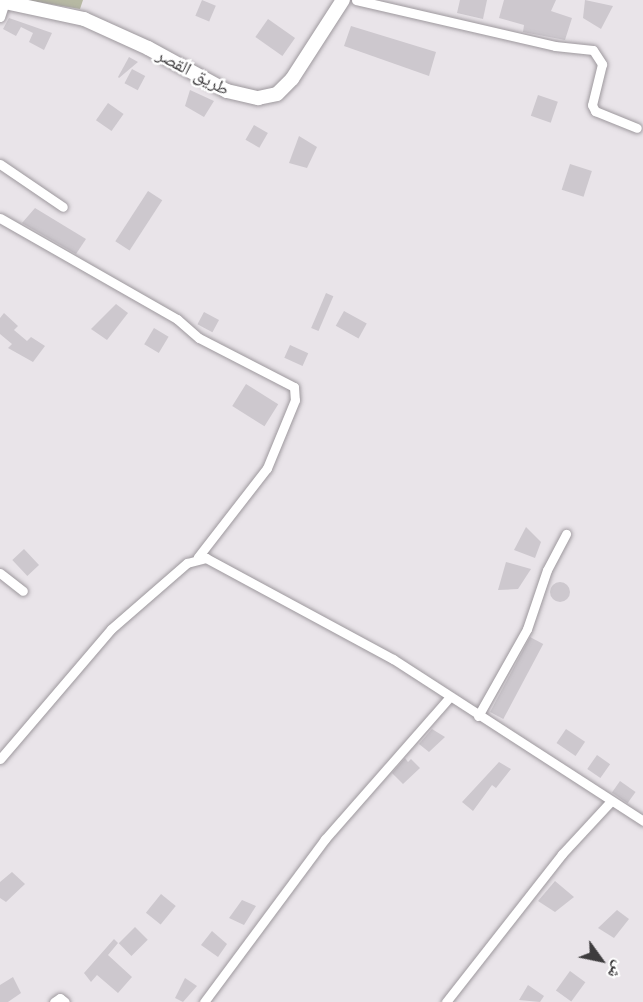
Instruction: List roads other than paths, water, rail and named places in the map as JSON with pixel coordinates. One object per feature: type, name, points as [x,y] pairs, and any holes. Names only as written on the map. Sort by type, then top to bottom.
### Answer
[{"type":"street","name":"طريق القصر","points":[[3,2],[84,19],[148,48],[227,91],[258,98],[277,94],[292,79],[343,0]]},
{"type":"street","points":[[356,0],[555,46],[593,50],[602,64],[592,105],[595,111],[637,128]]},
{"type":"street","points":[[0,17],[3,2]]},
{"type":"street","points":[[0,164],[63,207]]},
{"type":"street","points":[[0,218],[177,319],[199,338],[294,387],[295,400],[267,468],[198,557],[111,629],[0,759]]},
{"type":"street","points":[[478,716],[526,629],[547,570],[566,534]]},
{"type":"street","points":[[198,557],[220,564],[393,659],[449,698],[643,821]]},
{"type":"street","points":[[0,573],[23,591]]},
{"type":"street","points":[[204,1002],[325,839],[449,698]]},
{"type":"street","points":[[446,1002],[562,854],[611,801]]},
{"type":"street","points":[[54,1002],[60,998],[65,1002]]}]
